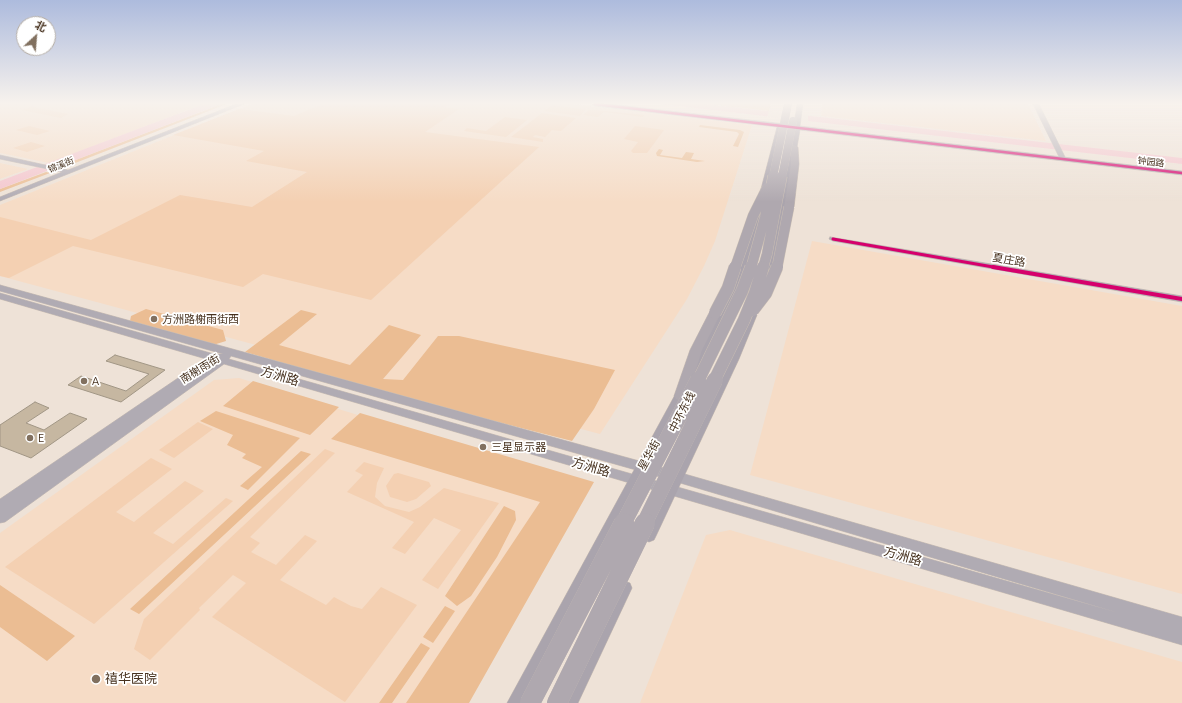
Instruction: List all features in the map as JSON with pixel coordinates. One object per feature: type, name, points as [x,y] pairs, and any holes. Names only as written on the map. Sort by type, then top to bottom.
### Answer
[{"type":"highway","name":"中环东线","points":[[530,703],[730,317],[751,267],[785,137]]},
{"type":"highway","name":"中环东线","points":[[557,703],[744,320],[755,293],[767,254],[787,137]]},
{"type":"highway","points":[[744,320],[766,293],[772,281],[782,249],[795,164],[794,147]]},
{"type":"highway","points":[[681,396],[696,350],[715,313],[737,264],[760,198],[773,178]]},
{"type":"main road","name":"锦溪街","points":[[0,199],[152,137]]},
{"type":"main road","name":"锦溪街","points":[[0,196],[156,137]]},
{"type":"main road","name":"星华街","points":[[516,703],[681,396],[725,308],[743,266],[784,137]]},
{"type":"main road","name":"星华街","points":[[569,703],[733,359],[770,271],[794,147],[793,137]]},
{"type":"main road","name":"钟园路","points":[[925,137],[1182,172]]},
{"type":"main road","points":[[1052,137],[1062,156]]},
{"type":"main road","points":[[0,157],[67,171]]},
{"type":"main road","name":"夏庄路","points":[[833,239],[1182,299]]},
{"type":"main road","name":"方洲路","points":[[0,288],[222,357],[636,480],[1182,638]]},
{"type":"main road","name":"方洲路","points":[[0,296],[222,357],[643,467],[1182,624]]},
{"type":"main road","name":"南榭雨街","points":[[0,506],[222,357]]},
{"type":"main road","name":"南榭雨街","points":[[0,518],[222,357]]},
{"type":"shaded area","points":[[0,137],[118,137],[49,163],[0,153]]},
{"type":"shaded area","points":[[117,137],[136,137],[0,189],[0,181]]},
{"type":"shaded area","points":[[136,137],[143,137],[70,165],[60,166]]},
{"type":"shaded area","points":[[169,137],[748,137],[715,241],[704,266],[687,299],[600,434],[540,418],[501,411],[0,276],[0,205]]},
{"type":"shaded area","points":[[183,137],[462,137],[539,147],[371,300],[263,274],[243,287],[73,246],[9,278],[0,276],[0,217],[91,240],[180,195],[252,207],[307,172],[246,161],[264,151]]},
{"type":"shaded area","points":[[511,137],[533,137],[543,139],[543,142]]},
{"type":"shaded area","points":[[626,137],[659,137],[647,153],[633,153],[631,151],[638,142],[624,139]]},
{"type":"shaded area","points":[[738,137],[742,137],[738,147],[733,146]]},
{"type":"shaded area","points":[[945,137],[995,137],[1182,158],[1182,164]]},
{"type":"shaded area","points":[[1008,137],[1044,137],[1046,141]]},
{"type":"shaded area","points":[[31,142],[45,146],[27,152],[13,148]]},
{"type":"shaded area","points":[[659,149],[663,150],[660,155],[682,158],[686,152],[694,153],[691,159],[705,161],[697,162],[657,156],[656,153]]},
{"type":"shaded area","points":[[0,163],[28,169],[0,179]]},
{"type":"shaded area","points":[[46,172],[50,173],[0,192],[0,189]]},
{"type":"shaded area","points":[[812,241],[1182,306],[1182,594],[750,475]]},
{"type":"shaded area","points":[[146,309],[223,330],[226,341],[213,345],[130,321],[131,316]]},
{"type":"shaded area","points":[[301,310],[317,314],[279,345],[350,365],[389,325],[421,335],[383,379],[403,380],[438,336],[459,336],[615,370],[594,409],[572,441],[396,396],[245,352]]},
{"type":"shaded area","points":[[239,378],[573,482],[428,703],[0,703],[0,533],[214,380]]},
{"type":"shaded area","points":[[253,381],[339,407],[310,435],[223,406]]},
{"type":"shaded area","points":[[216,411],[300,438],[248,490],[240,486],[262,467],[242,458],[246,454],[227,445],[233,435],[200,421]]},
{"type":"shaded area","points":[[360,413],[594,482],[469,703],[406,703],[540,502],[331,439]]},
{"type":"shaded area","points":[[198,422],[213,429],[174,458],[159,450]]},
{"type":"shaded area","points":[[325,449],[335,453],[250,537],[260,543],[251,552],[276,565],[305,535],[317,541],[280,580],[326,605],[334,597],[351,606],[362,609],[381,587],[417,605],[345,702],[212,617],[246,583],[233,575],[199,608],[200,610],[150,660],[134,649],[144,619]]},
{"type":"shaded area","points":[[301,451],[311,454],[139,614],[130,609]]},
{"type":"shaded area","points":[[151,458],[172,469],[116,512],[134,522],[185,481],[204,491],[153,533],[173,544],[226,498],[233,501],[94,624],[5,567]]},
{"type":"shaded area","points":[[364,462],[384,468],[377,483],[375,497],[385,506],[409,512],[420,507],[444,488],[499,503],[438,589],[422,580],[461,530],[434,518],[405,554],[392,548],[414,522],[347,492],[363,475],[355,471]]},
{"type":"shaded area","points":[[398,473],[429,482],[431,486],[416,499],[407,502],[390,497],[386,486],[394,474]]},
{"type":"shaded area","points":[[504,506],[515,511],[516,520],[497,557],[471,596],[457,606],[445,596]]},
{"type":"shaded area","points":[[730,530],[1182,662],[1182,703],[640,703],[706,535]]},
{"type":"shaded area","points":[[0,585],[75,636],[47,661],[0,627]]},
{"type":"shaded area","points":[[445,606],[455,611],[433,643],[423,637]]},
{"type":"shaded area","points":[[421,643],[430,648],[392,703],[379,703]]},
{"type":"building","name":"A","points":[[115,355],[165,370],[121,402],[68,385],[81,376],[126,391],[149,374],[106,361]]},
{"type":"building","name":"E","points":[[35,402],[49,408],[26,423],[44,430],[70,413],[87,419],[31,458],[0,446],[0,425]]},
{"type":"cycle path","points":[[874,137],[1182,173]]},
{"type":"cycle path","points":[[833,239],[1182,299]]},
{"type":"place","name":"方洲路榭雨街西","points":[[154,319]]},
{"type":"place","name":"A","points":[[84,381]]},
{"type":"place","name":"E","points":[[30,438]]},
{"type":"place","name":"三星显示器","points":[[483,447]]},
{"type":"place","name":"禧华医院","points":[[96,679]]}]
